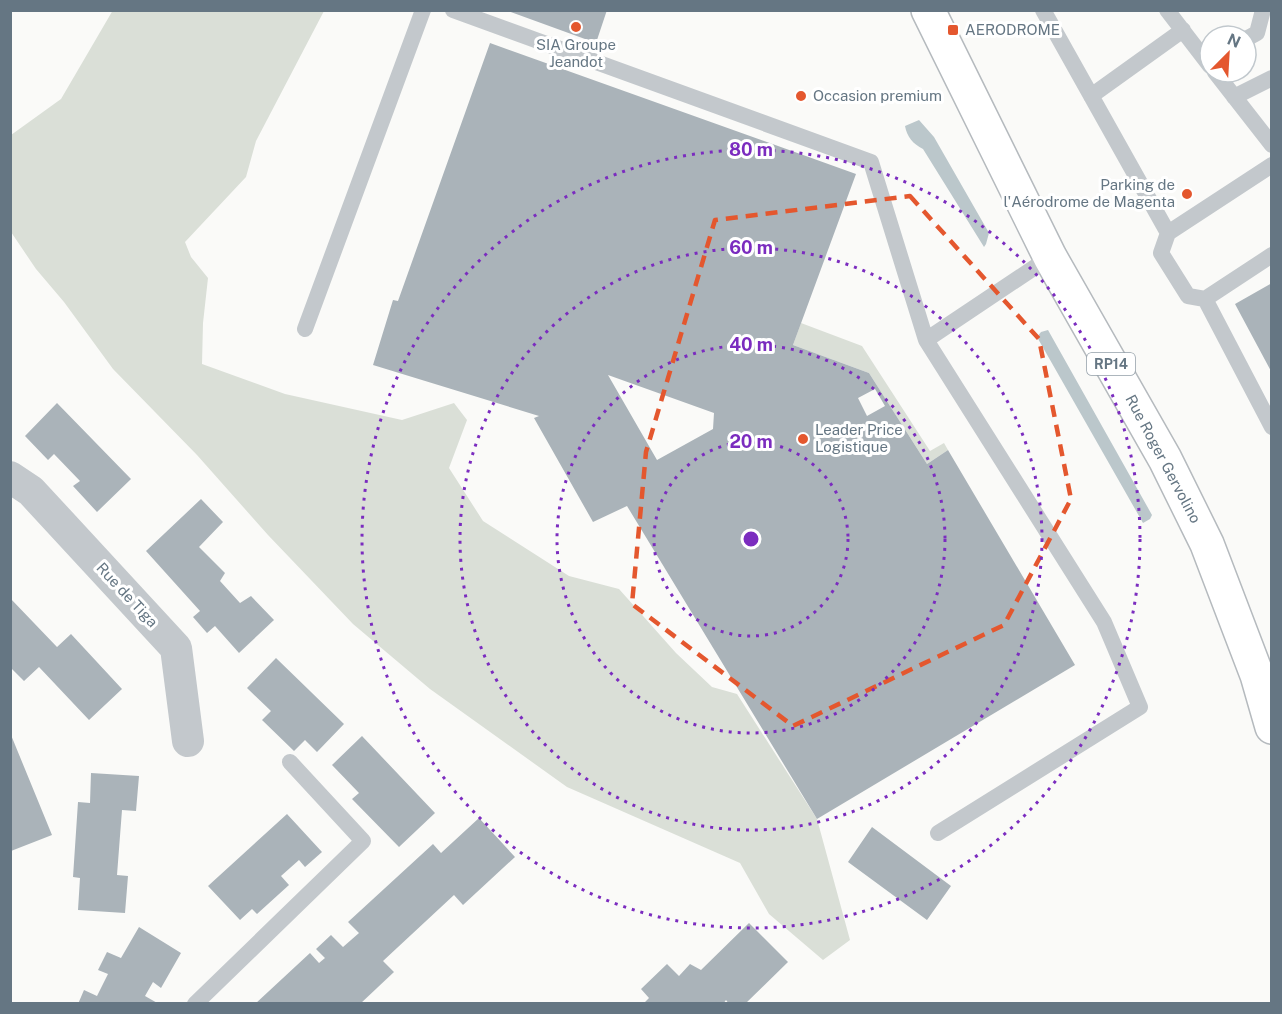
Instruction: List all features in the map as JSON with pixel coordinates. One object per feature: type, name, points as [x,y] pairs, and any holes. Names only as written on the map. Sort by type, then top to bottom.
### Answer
[{"type":"main road","name":"Rue Roger Gervolino","points":[[928,10],[1050,256],[1166,459],[1207,544],[1257,675],[1272,727]]},
{"type":"street","name":"Rue de Tiga","points":[[10,477],[31,491],[176,648],[188,741]]},
{"type":"lane","points":[[305,329],[423,10]]},
{"type":"lane","points":[[453,10],[871,162],[926,340],[1104,622],[1140,707],[938,833]]},
{"type":"lane","points":[[1043,10],[1168,232]]},
{"type":"lane","points":[[1167,10],[1198,49]]},
{"type":"lane","points":[[1258,29],[1263,10]]},
{"type":"lane","points":[[1091,96],[1183,30]]},
{"type":"lane","points":[[1234,97],[1272,78]]},
{"type":"lane","points":[[1224,84],[1272,145]]},
{"type":"lane","points":[[1272,165],[1168,232],[1161,253],[1188,296],[1205,299],[1272,255]]},
{"type":"lane","points":[[926,340],[1050,256]]},
{"type":"lane","points":[[1205,299],[1272,427]]},
{"type":"lane","points":[[195,1004],[363,841],[290,762]]},
{"type":"highlighted area","points":[[910,196],[1039,339],[1071,499],[1004,625],[793,726],[632,604],[646,452],[715,220]]},
{"type":"shaded area","points":[[113,10],[324,11],[256,141],[246,177],[185,242],[191,257],[208,278],[203,323],[202,364],[285,394],[402,420],[454,403],[467,420],[449,468],[483,521],[569,576],[619,589],[676,653],[712,687],[737,694],[817,819],[850,940],[823,960],[769,914],[740,863],[567,787],[430,689],[353,624],[268,535],[197,455],[113,369],[64,302],[36,269],[11,232],[11,135],[61,99]]},
{"type":"shaded area","points":[[919,120],[934,137],[989,233],[984,247],[923,149],[907,134],[905,126]]},
{"type":"shaded area","points":[[801,323],[862,346],[930,451],[944,443],[948,450],[927,464],[869,373],[793,345]]},
{"type":"shaded area","points":[[1048,330],[1152,515],[1143,523],[1037,337],[1041,332]]},
{"type":"building","name":"SIA Groupe Jeandot","points":[[505,10],[607,10],[596,43]]},
{"type":"building","name":"Leader Price Logistique","points":[[490,43],[856,174],[793,345],[869,373],[927,464],[948,450],[1075,665],[817,819],[627,506],[593,522],[534,418],[539,416],[373,365],[393,300],[398,301]],"holes":[[[608,375],[714,413],[713,429],[657,460]],[[875,389],[885,406],[867,416],[858,398]]]},
{"type":"building","points":[[1272,283],[1272,373],[1235,304]]},
{"type":"building","points":[[57,403],[131,479],[97,512],[73,486],[80,481],[54,454],[48,460],[25,436]]},
{"type":"building","points":[[201,499],[223,522],[199,547],[225,573],[220,581],[240,603],[251,596],[274,620],[239,653],[215,626],[207,633],[193,617],[200,611],[146,551]]},
{"type":"building","points":[[10,598],[57,647],[71,634],[122,689],[89,720],[39,667],[24,681],[10,667]]},
{"type":"building","points":[[276,658],[344,724],[317,752],[305,740],[294,751],[262,720],[271,711],[247,688]]},
{"type":"building","points":[[11,735],[52,835],[11,851]]},
{"type":"building","points":[[362,736],[435,813],[399,847],[352,799],[359,793],[332,765]]},
{"type":"building","points":[[91,773],[139,776],[136,811],[122,810],[117,875],[128,876],[125,913],[78,910],[80,878],[73,877],[78,802],[90,803]]},
{"type":"building","points":[[287,814],[322,852],[305,867],[299,860],[281,876],[289,885],[257,914],[252,909],[240,920],[208,886]]},
{"type":"building","points":[[479,818],[515,857],[463,905],[454,895],[383,961],[394,972],[360,1004],[255,1004],[310,953],[319,963],[325,958],[316,949],[331,935],[343,947],[359,933],[348,922],[433,844],[441,853]]},
{"type":"building","points":[[872,827],[951,886],[927,920],[848,862]]},
{"type":"building","points":[[749,923],[788,962],[745,1004],[729,1004],[726,1000],[723,1004],[643,1004],[649,998],[641,989],[667,964],[679,976],[690,964],[701,970]]},
{"type":"building","points":[[139,927],[181,953],[161,988],[153,982],[145,996],[159,1004],[78,1004],[84,990],[97,996],[108,974],[98,970],[107,952],[121,958]]},
{"type":"place","name":"SIA Groupe Jeandot","points":[[576,27]]},
{"type":"place","name":"AERODROME","points":[[953,30]]},
{"type":"place","name":"Occasion premium","points":[[801,96]]},
{"type":"place","name":"Parking de l'Aérodrome de Magenta","points":[[1187,194]]},
{"type":"place","name":"Leader Price Logistique","points":[[803,439]]}]
